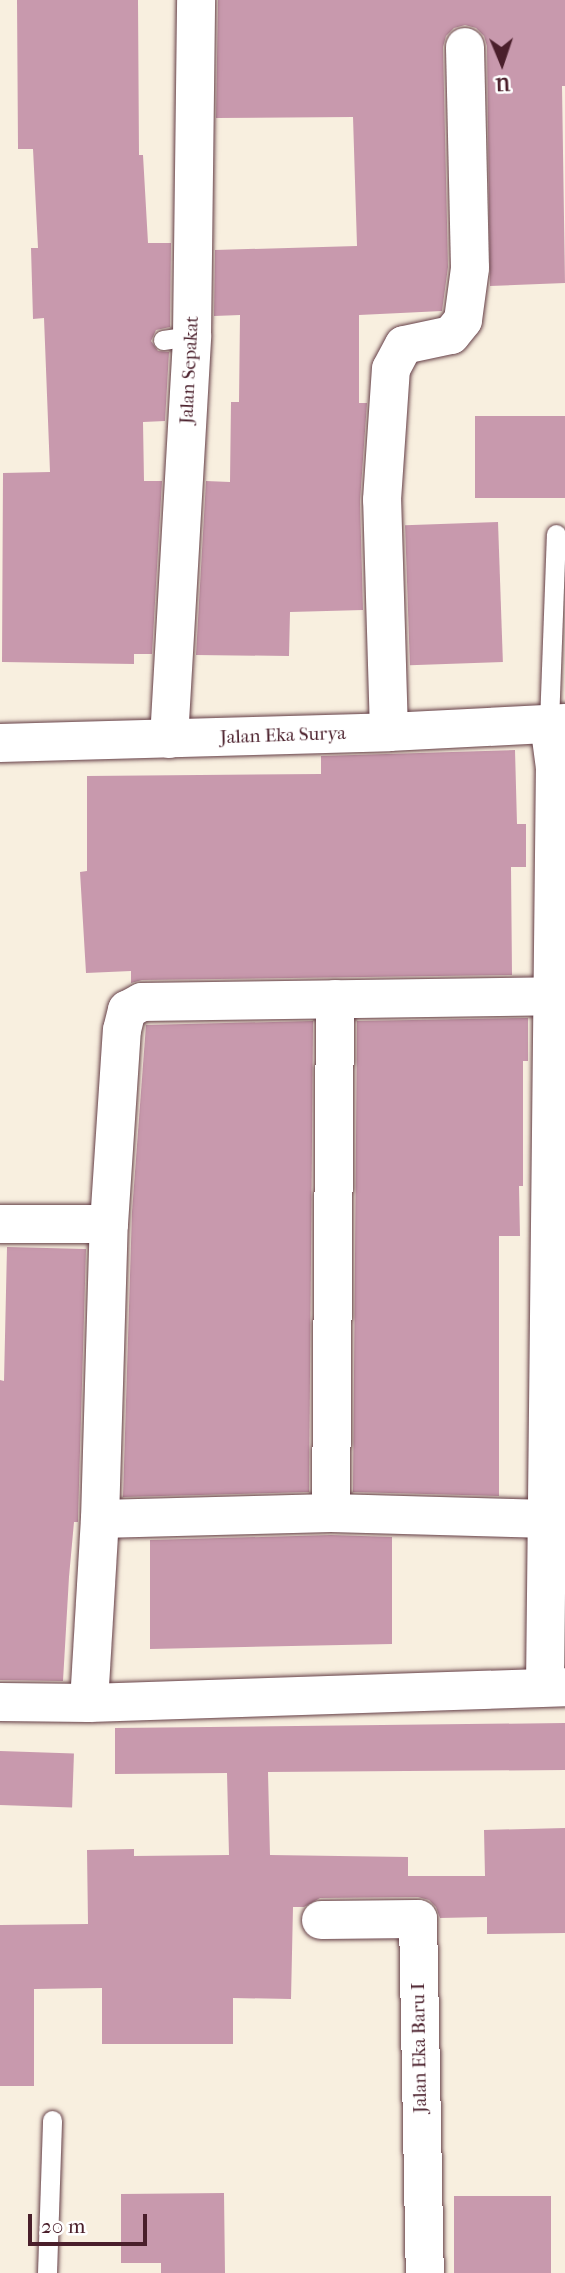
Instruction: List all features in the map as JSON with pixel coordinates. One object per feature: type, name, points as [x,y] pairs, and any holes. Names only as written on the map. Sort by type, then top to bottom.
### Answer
[{"type":"street","name":"Jalan Sepakat","points":[[169,739],[178,338],[196,0]]},
{"type":"street","points":[[389,732],[382,500],[391,369],[404,345],[451,335],[463,320],[470,268],[465,47]]},
{"type":"street","points":[[0,1702],[89,1703],[555,1686],[548,1519],[557,723]]},
{"type":"street","name":"Jalan Eka Surya","points":[[0,743],[389,732],[557,723]]},
{"type":"street","points":[[89,1703],[100,1519],[109,1224],[125,1013],[131,1006],[142,1002],[553,996]]},
{"type":"street","points":[[331,1513],[335,999]]},
{"type":"street","points":[[0,1224],[109,1224]]},
{"type":"street","points":[[100,1519],[331,1513],[548,1519]]},
{"type":"street","name":"Jalan Eka Baru I","points":[[321,1920],[418,1919],[425,2273]]},
{"type":"lane","points":[[556,534],[557,723]]},
{"type":"lane","points":[[47,2273],[51,2120]]},
{"type":"building","points":[[17,0],[138,0],[139,155],[143,155],[148,243],[171,243],[170,327],[156,330],[151,341],[158,351],[169,352],[165,421],[143,422],[144,481],[162,481],[152,654],[134,654],[134,664],[2,662],[3,473],[50,472],[44,318],[33,319],[31,248],[38,248],[33,149],[18,149]]},
{"type":"building","points":[[218,0],[565,0],[565,86],[562,86],[565,283],[490,286],[487,46],[484,36],[476,28],[465,25],[454,28],[446,36],[443,47],[448,267],[442,311],[359,315],[359,403],[367,403],[360,501],[363,610],[290,612],[289,656],[196,655],[206,481],[230,482],[231,402],[239,402],[240,315],[214,316],[215,250],[357,246],[353,117],[216,118]]},
{"type":"building","points":[[475,416],[565,416],[565,498],[475,498]]},
{"type":"building","points":[[498,522],[503,662],[410,665],[405,525]]},
{"type":"building","points":[[515,750],[517,824],[526,824],[526,867],[511,867],[512,975],[142,980],[131,983],[131,971],[86,973],[80,872],[87,871],[87,776],[321,774],[321,756]]},
{"type":"building","points":[[528,1018],[528,1061],[523,1061],[523,1186],[519,1186],[520,1236],[499,1236],[499,1496],[353,1492],[357,1021]]},
{"type":"building","points":[[313,1021],[309,1492],[123,1497],[132,1212],[146,1025]]},
{"type":"building","points":[[7,1247],[86,1249],[78,1522],[74,1522],[63,1681],[0,1680],[0,1380],[4,1381]]},
{"type":"building","points":[[331,1535],[392,1537],[392,1644],[150,1649],[150,1540]]},
{"type":"building","points":[[565,1723],[565,1770],[268,1772],[270,1855],[408,1857],[408,1876],[485,1876],[484,1830],[565,1828],[565,1933],[487,1934],[487,1917],[440,1918],[436,1907],[429,1900],[418,1897],[320,1898],[304,1907],[293,1907],[291,1999],[233,1998],[233,2044],[102,2044],[102,1988],[34,1989],[34,2086],[0,2086],[0,1925],[88,1924],[87,1850],[134,1849],[134,1856],[229,1855],[227,1773],[115,1774],[115,1728]]},
{"type":"building","points":[[0,1751],[74,1754],[72,1808],[0,1805]]},
{"type":"building","points":[[224,2193],[225,2273],[161,2273],[161,2263],[121,2263],[121,2194]]},
{"type":"building","points":[[454,2196],[551,2196],[551,2273],[454,2273]]}]
